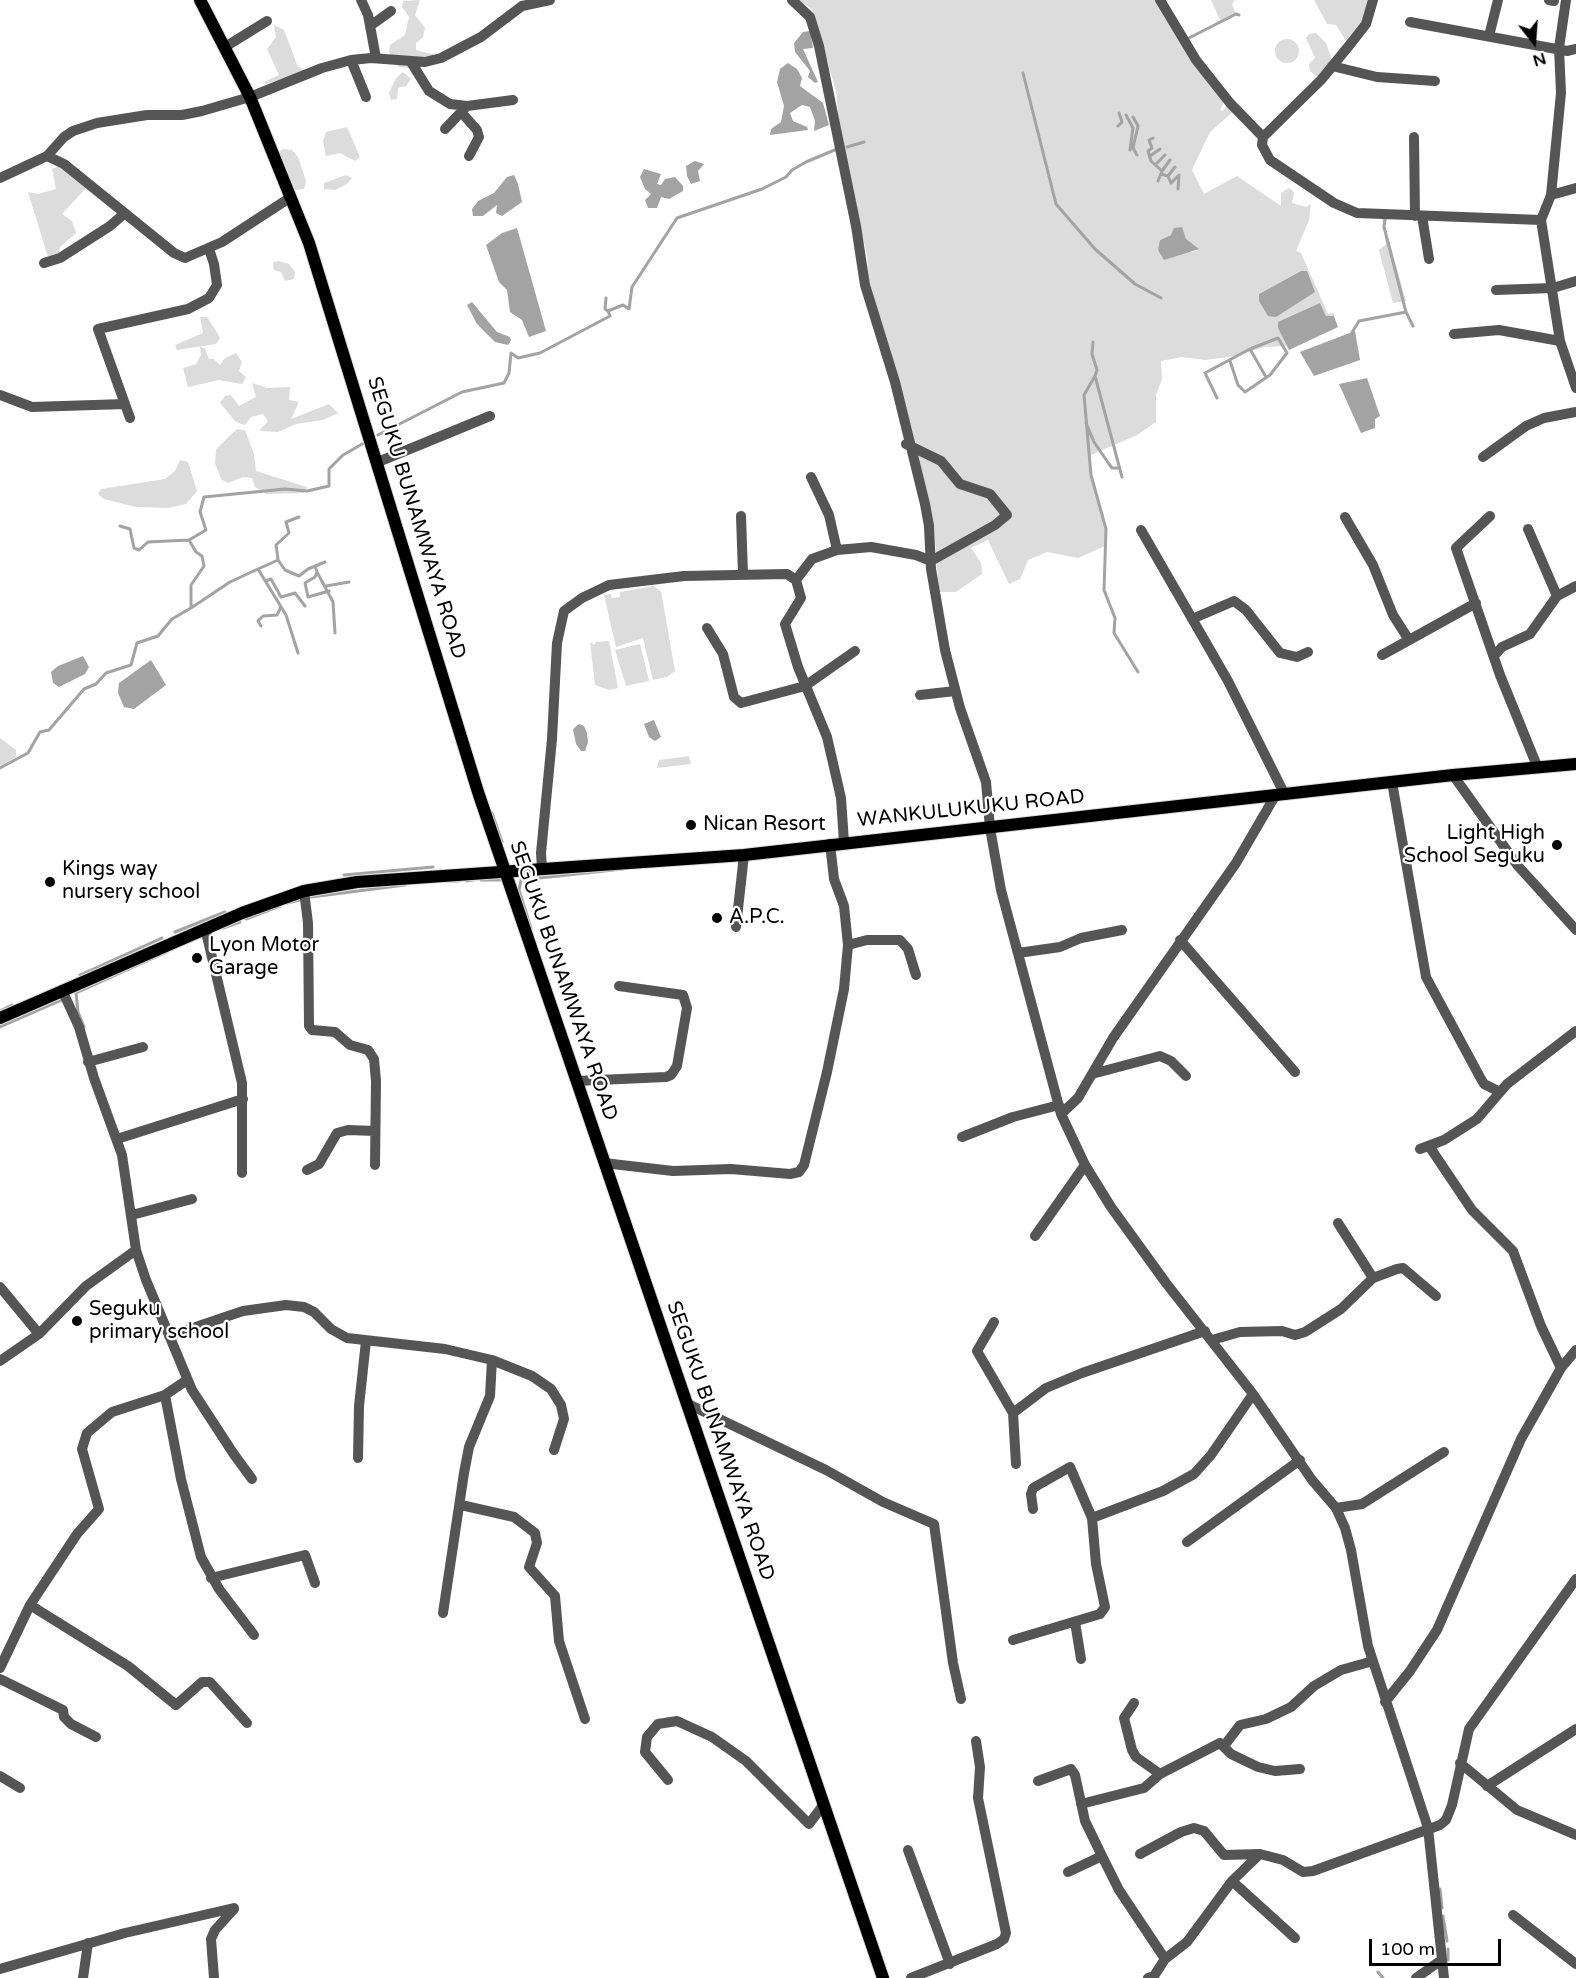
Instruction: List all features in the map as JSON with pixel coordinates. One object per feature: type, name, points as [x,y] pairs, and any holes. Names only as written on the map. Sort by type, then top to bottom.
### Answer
[{"type":"main road","name":"SEGUKU BUNAMWAYA ROAD","points":[[200,0],[249,97],[309,243],[478,792],[883,1978]]},
{"type":"main road","name":"WANKULUKUKU ROAD","points":[[0,1018],[205,928],[304,891],[393,879],[744,855],[1453,775],[1576,764]]},
{"type":"street","points":[[362,0],[376,58]]},
{"type":"street","points":[[0,178],[47,156],[64,137],[98,123],[147,115],[186,114],[249,97],[322,68],[351,60],[376,58],[426,62],[458,51],[521,3],[550,0]]},
{"type":"street","points":[[792,0],[810,17],[819,46],[856,226],[865,285],[885,344],[907,445],[929,526],[931,561],[945,650],[986,782],[990,828],[1001,890],[1060,1110],[1084,1166],[1127,1230],[1253,1394],[1300,1460],[1311,1480],[1336,1508],[1352,1550],[1373,1661],[1428,1828],[1440,1961],[1444,1978]]},
{"type":"street","points":[[1160,0],[1196,60],[1230,103],[1263,136]]},
{"type":"street","points":[[1373,0],[1366,24],[1332,66],[1263,136],[1262,145],[1270,160],[1334,203],[1357,213],[1541,220]]},
{"type":"street","points":[[1489,36],[1498,0]]},
{"type":"street","points":[[1566,0],[1559,48],[1561,93],[1551,195],[1541,220],[1560,341],[1576,388]]},
{"type":"street","points":[[370,26],[391,11]]},
{"type":"street","points":[[225,47],[267,21]]},
{"type":"street","points":[[1410,22],[1567,51],[1576,49]]},
{"type":"street","points":[[351,60],[366,97]]},
{"type":"street","points":[[411,62],[429,91],[450,104],[464,109],[513,100]]},
{"type":"street","points":[[1332,66],[1377,77],[1435,81]]},
{"type":"street","points":[[445,129],[464,109]]},
{"type":"street","points":[[464,109],[479,137],[469,156]]},
{"type":"street","points":[[1414,137],[1419,216],[1429,259]]},
{"type":"street","points":[[47,156],[64,164],[181,257],[192,256],[209,249],[291,197]]},
{"type":"street","points":[[1551,195],[1576,188]]},
{"type":"street","points":[[44,263],[60,258],[110,226],[125,213]]},
{"type":"street","points":[[130,418],[98,329],[188,309],[209,298],[217,285],[209,249]]},
{"type":"street","points":[[1496,290],[1552,288],[1576,281]]},
{"type":"street","points":[[1454,334],[1499,330],[1560,341]]},
{"type":"street","points":[[0,395],[32,407],[125,404]]},
{"type":"street","points":[[1483,457],[1526,426],[1544,418],[1576,412]]},
{"type":"street","points":[[378,462],[490,416]]},
{"type":"street","points":[[907,445],[941,461],[960,484],[990,494],[1006,515],[995,525],[931,561]]},
{"type":"street","points":[[811,477],[828,515],[837,550]]},
{"type":"street","points":[[741,516],[743,574]]},
{"type":"street","points":[[1490,516],[1456,548],[1494,657],[1537,766]]},
{"type":"street","points":[[1345,517],[1373,565],[1393,615],[1409,640]]},
{"type":"street","points":[[1528,529],[1557,596]]},
{"type":"street","points":[[962,1137],[1013,1117],[1060,1110],[1078,1098],[1180,940],[1236,863],[1280,795],[1228,681],[1141,530]]},
{"type":"street","points":[[796,580],[812,559],[837,550],[871,547],[916,555],[931,561]]},
{"type":"street","points":[[542,869],[541,853],[552,739],[557,643],[564,611],[582,598],[609,585],[684,576],[787,574],[796,580],[801,598],[785,624],[830,747],[841,798],[844,842]]},
{"type":"street","points":[[1494,657],[1502,647],[1530,634],[1557,596],[1576,586]]},
{"type":"street","points":[[1192,619],[1234,601],[1246,610],[1280,653],[1297,657],[1308,652]]},
{"type":"street","points":[[1382,655],[1476,603]]},
{"type":"street","points":[[707,628],[723,654],[736,701],[743,703],[806,686],[855,651]]},
{"type":"street","points":[[920,695],[956,691]]},
{"type":"street","points":[[1453,775],[1518,866],[1576,930]]},
{"type":"street","points":[[1392,782],[1426,977],[1480,1079],[1484,1084],[1500,1092]]},
{"type":"street","points":[[604,1163],[673,1171],[731,1169],[794,1174],[802,1170],[844,989],[849,945],[847,921],[834,879],[830,844]]},
{"type":"street","points":[[736,927],[744,855]]},
{"type":"street","points":[[304,891],[308,923],[309,1026],[312,1030],[335,1032],[350,1045],[364,1048],[372,1054],[376,1074],[375,1165]]},
{"type":"street","points":[[205,928],[239,1067],[243,1099],[242,1173]]},
{"type":"street","points":[[1018,953],[1060,947],[1081,939],[1122,930]]},
{"type":"street","points":[[849,945],[867,940],[900,940],[908,949],[916,975]]},
{"type":"street","points":[[1180,940],[1294,1072]]},
{"type":"street","points":[[576,1081],[666,1077],[671,1075],[678,1066],[687,1008],[684,995],[619,986]]},
{"type":"street","points":[[62,990],[79,1027],[88,1062],[117,1138],[132,1215],[136,1250],[169,1336],[187,1380],[232,1454],[252,1479]]},
{"type":"street","points":[[1561,1368],[1541,1326],[1513,1251],[1472,1210],[1424,1147],[1477,1119],[1520,1073],[1576,1031]]},
{"type":"street","points":[[88,1062],[143,1047]]},
{"type":"street","points":[[1092,1074],[1160,1056],[1171,1061],[1186,1076]]},
{"type":"street","points":[[117,1138],[243,1099]]},
{"type":"street","points":[[307,1170],[319,1164],[336,1133],[348,1130],[375,1131]]},
{"type":"street","points":[[1035,1236],[1084,1166]]},
{"type":"street","points":[[132,1215],[192,1199]]},
{"type":"street","points":[[1338,1222],[1373,1278]]},
{"type":"street","points":[[0,1361],[39,1334],[86,1286],[136,1250]]},
{"type":"street","points":[[1013,1413],[1046,1389],[1063,1380],[1208,1335],[1282,1331],[1294,1335],[1305,1332],[1341,1310],[1373,1278],[1403,1268],[1436,1296]]},
{"type":"street","points":[[0,1287],[39,1334]]},
{"type":"street","points":[[169,1336],[243,1311],[265,1306],[286,1305],[304,1307],[314,1312],[340,1335],[366,1341],[445,1349],[492,1360],[532,1376],[551,1389],[561,1405],[564,1419],[554,1450]]},
{"type":"street","points":[[994,1322],[977,1351],[1013,1413],[1016,1464]]},
{"type":"street","points":[[358,1458],[359,1406],[366,1341]]},
{"type":"street","points":[[1385,1702],[1410,1671],[1437,1630],[1521,1438],[1561,1368],[1576,1350]]},
{"type":"street","points":[[443,1613],[469,1448],[490,1396],[492,1360]]},
{"type":"street","points":[[0,1668],[30,1605],[77,1533],[99,1509],[82,1449],[87,1433],[112,1412],[165,1395],[187,1380]]},
{"type":"street","points":[[1092,1518],[1146,1498],[1194,1474],[1211,1455],[1253,1394]]},
{"type":"street","points":[[165,1395],[181,1479],[201,1557],[212,1578],[254,1635]]},
{"type":"street","points":[[688,1404],[826,1470],[883,1502],[934,1524],[953,1663],[961,1699]]},
{"type":"street","points":[[1336,1508],[1362,1503],[1444,1452]]},
{"type":"street","points":[[1187,1542],[1300,1460]]},
{"type":"street","points":[[1013,1640],[1100,1614],[1105,1607],[1096,1564],[1092,1518],[1070,1467],[1033,1488],[1031,1494],[1033,1509]]},
{"type":"street","points":[[461,1505],[514,1517],[535,1533],[537,1543],[529,1567],[555,1596],[559,1641],[585,1719]]},
{"type":"street","points":[[212,1578],[303,1555],[308,1557],[315,1583]]},
{"type":"street","points":[[1140,1854],[1181,1832],[1194,1828],[1204,1831],[1224,1855],[1260,1854],[1283,1860],[1304,1872],[1313,1871],[1440,1825],[1450,1813],[1469,1729],[1576,1579]]},
{"type":"street","points":[[30,1605],[128,1666],[176,1705],[202,1682],[210,1682],[247,1724]]},
{"type":"street","points":[[1075,1622],[1081,1659]]},
{"type":"street","points":[[1220,1743],[1224,1746],[1232,1739],[1240,1725],[1260,1721],[1291,1707],[1314,1686],[1341,1670],[1373,1661]]},
{"type":"street","points":[[0,1679],[63,1710],[64,1717],[71,1724],[96,1737]]},
{"type":"street","points":[[1134,1703],[1124,1718],[1132,1750],[1136,1757],[1160,1774]]},
{"type":"street","points":[[668,1780],[645,1752],[647,1737],[658,1724],[677,1721],[712,1737],[746,1761],[809,1824],[824,1804]]},
{"type":"street","points":[[1487,1786],[1576,1729]]},
{"type":"street","points":[[911,1978],[997,1944],[1004,1939],[1006,1933],[978,1798],[980,1767],[976,1741]]},
{"type":"street","points":[[1220,1743],[1236,1757],[1258,1767],[1275,1771],[1300,1769]]},
{"type":"street","points":[[1081,1804],[1144,1788],[1160,1774],[1220,1743]]},
{"type":"street","points":[[1460,1762],[1517,1810],[1576,1835]]},
{"type":"street","points":[[1038,1781],[1071,1769],[1075,1775],[1085,1821],[1102,1856],[1119,1890],[1165,1959]]},
{"type":"street","points":[[0,1776],[20,1788]]},
{"type":"street","points":[[908,1851],[950,1964]]},
{"type":"street","points":[[1148,1978],[1154,1976],[1165,1959],[1187,1942],[1232,1881],[1260,1854]]},
{"type":"street","points":[[1068,1872],[1102,1856]]},
{"type":"street","points":[[1232,1881],[1295,1938]]},
{"type":"street","points":[[0,1969],[88,1943],[234,1908],[215,1930],[212,1939],[214,1978]]},
{"type":"street","points":[[1514,1915],[1576,1964]]},
{"type":"street","points":[[83,1978],[88,1943]]},
{"type":"street","points":[[1416,1978],[1440,1961]]},
{"type":"shaded area","points":[[420,0],[415,15],[425,28],[423,37],[416,43],[416,50],[439,56],[419,69],[399,67],[389,52],[390,45],[405,35],[409,17],[402,7],[403,1]]},
{"type":"shaded area","points":[[797,0],[1158,0],[1225,100],[1220,110],[1223,111],[1228,103],[1234,111],[1210,132],[1192,170],[1204,194],[1237,176],[1281,206],[1281,193],[1289,188],[1294,192],[1292,203],[1307,207],[1311,203],[1309,220],[1296,251],[1301,253],[1328,314],[1334,313],[1334,316],[1326,316],[1320,303],[1278,328],[1287,346],[1264,347],[1236,356],[1205,360],[1182,357],[1161,361],[1162,379],[1156,395],[1156,422],[1137,435],[1091,455],[1091,475],[1106,529],[1105,546],[1078,558],[1047,552],[1028,560],[1020,579],[1009,584],[988,540],[971,548],[981,563],[982,574],[956,592],[939,592],[934,526],[869,280],[867,255],[842,155],[836,91],[812,9]],"holes":[[[1171,235],[1197,251],[1182,253],[1164,260],[1160,240]],[[1301,271],[1283,311],[1276,317],[1259,294]]]},
{"type":"shaded area","points":[[1211,0],[1235,0],[1232,4],[1236,14],[1221,22]]},
{"type":"shaded area","points":[[1314,0],[1368,0],[1366,18],[1348,44],[1336,25],[1327,24]]},
{"type":"shaded area","points":[[274,25],[284,30],[298,67],[302,68],[303,72],[266,84],[264,82],[279,75],[267,49],[276,37]]},
{"type":"shaded area","points":[[810,31],[813,48],[803,49],[818,82],[815,83],[808,77],[810,71],[795,52],[794,43],[803,32]]},
{"type":"shaded area","points":[[1316,33],[1326,43],[1332,60],[1317,77],[1310,71],[1309,64],[1315,58],[1306,38],[1309,34]]},
{"type":"shaded area","points":[[1287,39],[1296,42],[1299,51],[1296,60],[1287,63],[1278,60],[1275,51],[1278,42]]},
{"type":"shaded area","points":[[788,63],[797,69],[802,78],[800,86],[823,103],[829,125],[814,131],[815,121],[810,107],[802,105],[790,113],[793,121],[807,127],[808,130],[770,135],[771,129],[781,122],[784,106],[777,82],[780,69]]},
{"type":"shaded area","points":[[403,72],[411,79],[406,86],[398,88],[397,99],[391,100],[389,93],[396,78]]},
{"type":"shaded area","points":[[347,127],[360,157],[355,161],[340,153],[326,156],[323,141],[326,132]]},
{"type":"shaded area","points":[[283,149],[292,150],[298,157],[306,181],[304,189],[295,190],[289,175],[278,169],[279,152]]},
{"type":"shaded area","points":[[695,161],[704,164],[698,171],[700,181],[691,184],[686,166]]},
{"type":"shaded area","points":[[60,166],[87,187],[62,214],[72,221],[76,233],[60,247],[59,255],[48,257],[28,192],[38,194],[56,189],[52,169]]},
{"type":"shaded area","points":[[644,169],[661,174],[657,184],[661,185],[665,179],[675,177],[683,186],[683,191],[669,199],[661,197],[657,208],[648,208],[645,200],[651,194],[645,189],[640,177]]},
{"type":"shaded area","points":[[346,175],[352,178],[347,184],[335,190],[324,189],[324,183]]},
{"type":"shaded area","points":[[514,175],[522,202],[502,216],[496,213],[497,205],[483,216],[473,216],[472,209],[478,201],[494,193],[507,177]]},
{"type":"shaded area","points":[[1382,218],[1388,218],[1385,226],[1406,301],[1393,303],[1379,250],[1386,244]]},
{"type":"shaded area","points":[[1182,227],[1186,239],[1199,249],[1164,260],[1158,250],[1160,240],[1171,235],[1174,228]]},
{"type":"shaded area","points":[[517,228],[546,331],[529,337],[522,320],[510,312],[507,290],[499,282],[486,245],[502,233]]},
{"type":"shaded area","points":[[278,261],[289,264],[295,272],[294,279],[285,281],[281,272],[274,270],[273,263]]},
{"type":"shaded area","points":[[1301,271],[1307,271],[1315,292],[1276,317],[1268,316],[1259,301],[1259,294]]},
{"type":"shaded area","points":[[472,302],[497,332],[510,337],[508,345],[495,342],[477,324],[467,305]]},
{"type":"shaded area","points":[[1320,303],[1326,316],[1334,316],[1338,327],[1289,350],[1278,328],[1278,322]]},
{"type":"shaded area","points":[[200,317],[207,317],[218,334],[220,338],[216,344],[177,350],[175,345],[203,333]]},
{"type":"shaded area","points":[[1355,331],[1360,360],[1314,376],[1300,352]]},
{"type":"shaded area","points":[[200,346],[205,349],[209,359],[214,359],[220,365],[225,358],[236,353],[242,362],[239,371],[246,377],[242,384],[219,380],[188,387],[183,368],[196,364],[201,355]]},
{"type":"shaded area","points":[[1367,378],[1380,416],[1375,419],[1375,428],[1361,433],[1339,384]]},
{"type":"shaded area","points":[[252,383],[267,388],[290,387],[289,400],[299,402],[291,419],[329,404],[338,413],[323,420],[296,424],[278,432],[259,431],[268,421],[263,414],[251,417],[245,425],[236,422],[220,403],[225,396],[231,395],[239,406],[256,397]]},
{"type":"shaded area","points":[[237,429],[245,430],[254,454],[256,471],[307,487],[304,493],[266,494],[255,487],[252,478],[243,477],[228,483],[221,479],[215,463],[216,449]]},
{"type":"shaded area","points":[[180,460],[188,462],[197,491],[186,504],[168,508],[136,507],[104,499],[98,494],[101,489],[165,479],[175,471]]},
{"type":"shaded area","points":[[653,586],[661,591],[675,671],[667,677],[653,680],[643,638],[616,647],[604,595],[611,594],[612,598],[620,597],[620,592]]},
{"type":"shaded area","points":[[609,641],[618,688],[609,690],[595,685],[590,642],[594,645],[596,642]]},
{"type":"shaded area","points":[[640,644],[649,681],[626,686],[615,650]]},
{"type":"shaded area","points":[[83,656],[89,667],[85,674],[59,687],[53,683],[51,672],[58,666]]},
{"type":"shaded area","points":[[151,660],[166,685],[134,709],[124,707],[118,693],[119,683]]},
{"type":"shaded area","points":[[654,720],[661,737],[655,741],[649,737],[644,724]]},
{"type":"shaded area","points":[[579,724],[584,726],[587,733],[588,742],[585,751],[581,751],[576,744],[573,729]]},
{"type":"shaded area","points":[[0,738],[16,750],[16,757],[0,766]]},
{"type":"shaded area","points":[[689,756],[691,764],[657,768],[659,760]]},
{"type":"waterway","points":[[1187,39],[1236,14],[1239,15]]},
{"type":"waterway","points":[[1023,73],[1056,204],[1095,249],[1135,284],[1161,298]]},
{"type":"waterway","points":[[1118,126],[1122,122],[1119,113]]},
{"type":"waterway","points":[[1126,115],[1133,128],[1130,150]]},
{"type":"waterway","points":[[1133,117],[1138,126],[1133,148],[1137,155]]},
{"type":"waterway","points":[[1153,138],[1149,140],[1152,148],[1148,151],[1151,161],[1162,171],[1158,181]]},
{"type":"waterway","points":[[847,147],[864,142]]},
{"type":"waterway","points":[[606,298],[605,309],[608,311],[623,305],[629,309],[632,287],[677,218],[762,189],[786,177],[792,170],[806,162],[837,149]]},
{"type":"waterway","points":[[1150,156],[1160,149]]},
{"type":"waterway","points":[[1156,164],[1165,155]]},
{"type":"waterway","points":[[1162,171],[1170,160]]},
{"type":"waterway","points":[[1168,176],[1175,167]]},
{"type":"waterway","points":[[1161,174],[1168,176],[1171,183],[1179,175],[1178,189]]},
{"type":"waterway","points":[[1351,334],[1359,321],[1406,312],[1384,227],[1385,218]]},
{"type":"waterway","points":[[378,435],[462,392],[504,383],[509,373],[511,353],[518,358],[540,353],[610,316],[608,311]]},
{"type":"waterway","points":[[1406,312],[1413,326]]},
{"type":"waterway","points":[[1217,398],[1205,373],[1250,349],[1278,338],[1287,353],[1270,375],[1245,392],[1238,385],[1230,361]]},
{"type":"waterway","points":[[1093,342],[1092,354],[1097,370],[1095,376],[1122,477]]},
{"type":"waterway","points":[[1250,349],[1266,377]]},
{"type":"waterway","points":[[1095,376],[1084,395],[1091,475],[1106,529],[1104,590],[1115,618],[1114,633],[1138,672]]},
{"type":"waterway","points":[[1086,423],[1094,442],[1109,464],[1112,468],[1118,468]]},
{"type":"waterway","points":[[0,768],[28,753],[40,732],[49,730],[84,689],[96,684],[106,673],[131,665],[137,643],[158,636],[172,619],[191,608],[191,585],[204,566],[202,556],[196,552],[189,540],[206,530],[200,512],[204,497],[285,489],[307,491],[329,486],[329,469],[343,455],[364,443]]},
{"type":"waterway","points":[[278,559],[276,545],[289,533],[286,522],[299,517]]},
{"type":"waterway","points":[[120,526],[130,529],[134,548],[139,550],[148,542],[189,540]]},
{"type":"waterway","points":[[258,569],[278,560],[285,570],[299,576],[308,569],[325,562]]},
{"type":"waterway","points":[[315,566],[317,572],[315,577],[305,583],[308,597],[329,591]]},
{"type":"waterway","points":[[191,608],[230,582],[258,569],[286,615],[298,653]]},
{"type":"waterway","points":[[317,572],[333,602],[335,633]]},
{"type":"waterway","points":[[266,581],[271,579],[281,597],[295,593],[305,606]]},
{"type":"waterway","points":[[326,586],[349,582]]},
{"type":"waterway","points":[[261,626],[258,621],[263,616],[277,615],[281,607]]},
{"type":"waterway","points":[[492,813],[502,842]]},
{"type":"waterway","points":[[344,875],[433,867]]},
{"type":"waterway","points":[[531,928],[519,890],[521,880],[623,869]]},
{"type":"waterway","points":[[467,881],[473,880]]},
{"type":"waterway","points":[[481,880],[503,880]]},
{"type":"waterway","points":[[450,881],[459,881]]},
{"type":"waterway","points":[[311,897],[405,885]]},
{"type":"waterway","points":[[287,903],[300,900]]},
{"type":"waterway","points":[[246,919],[280,906]]},
{"type":"waterway","points":[[175,932],[225,912]]},
{"type":"waterway","points":[[223,928],[240,922]]},
{"type":"waterway","points":[[80,975],[162,938]]},
{"type":"waterway","points":[[84,1027],[78,1012],[76,993],[167,952]]},
{"type":"waterway","points":[[0,1027],[64,999]]},
{"type":"waterway","points":[[0,1011],[12,1005]]},
{"type":"waterway","points":[[1440,1889],[1442,1908]]},
{"type":"waterway","points":[[1443,1916],[1447,1941]]},
{"type":"waterway","points":[[1448,1949],[1448,1960]]},
{"type":"waterway","points":[[1378,1972],[1383,1978]]},
{"type":"place","name":"Nican Resort","points":[[691,825]]},
{"type":"place","name":"Light High School Seguku","points":[[1557,845]]},
{"type":"place","name":"Kings way nursery school","points":[[50,882]]},
{"type":"place","name":"A.P.C.","points":[[717,918]]},
{"type":"place","name":"Lyon Motor Garage","points":[[197,958]]},
{"type":"place","name":"Seguku primary school","points":[[77,1321]]}]
